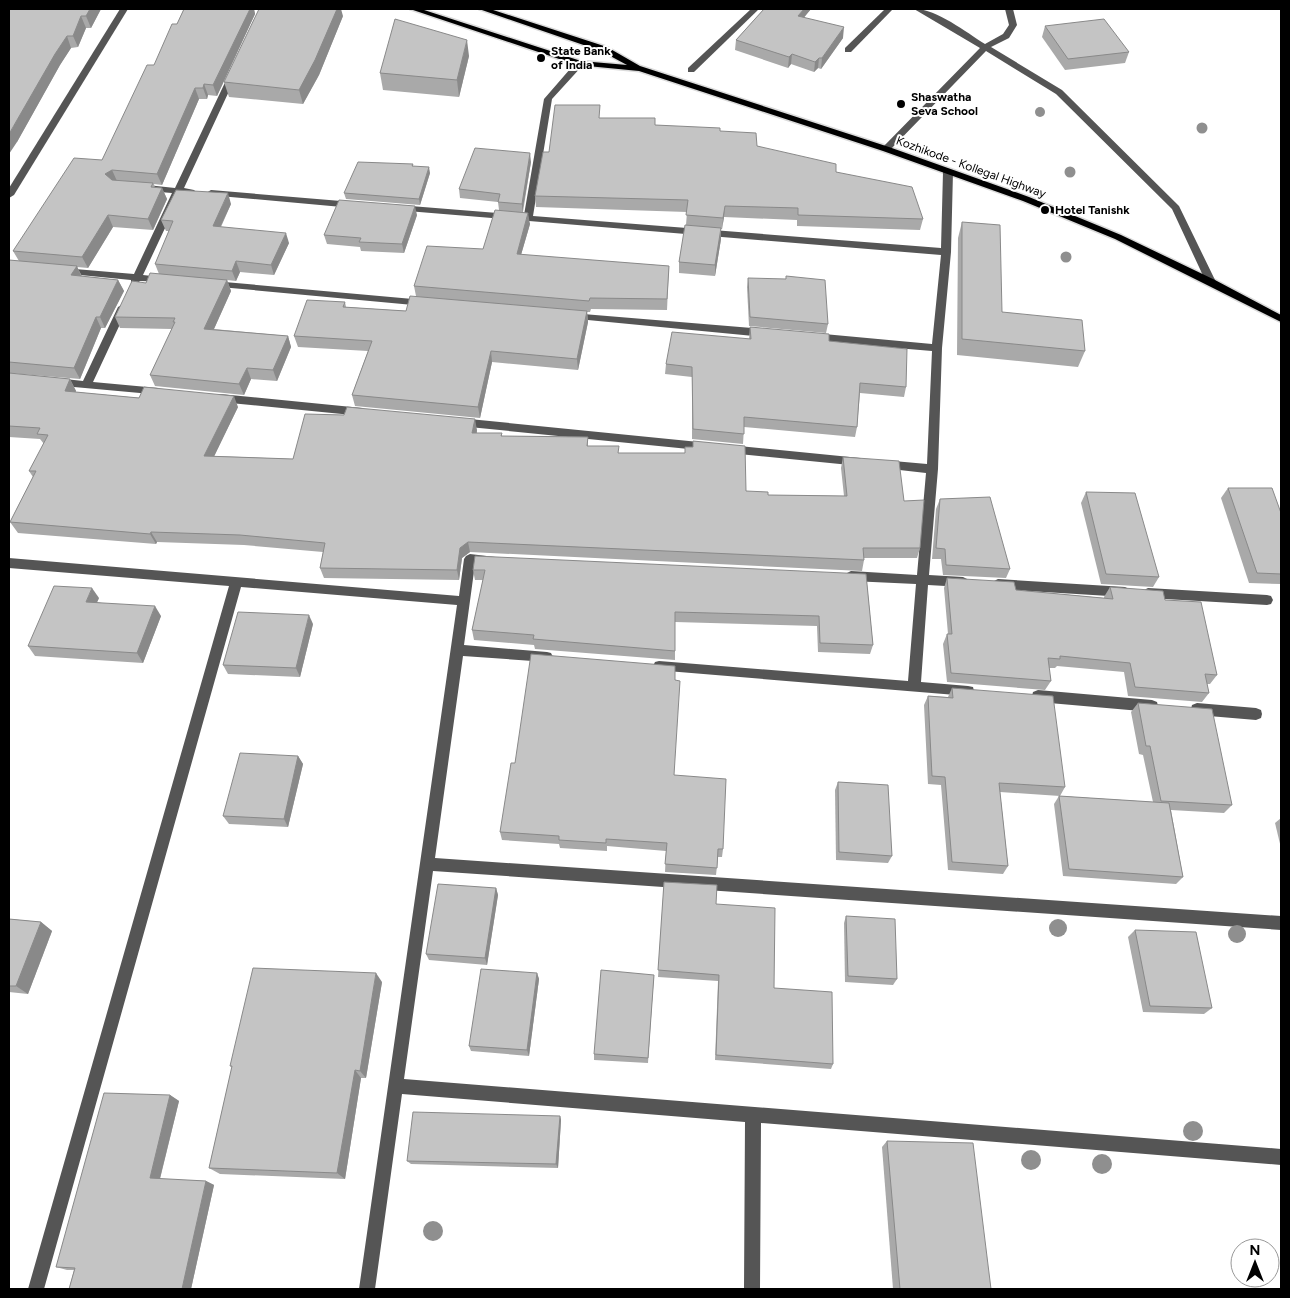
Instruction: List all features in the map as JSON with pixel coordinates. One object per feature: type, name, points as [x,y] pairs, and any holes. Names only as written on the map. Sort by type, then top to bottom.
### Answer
[{"type":"main road","name":"Kozhikode - Kollegal Highway","points":[[414,9],[580,63],[640,69]]},
{"type":"main road","name":"Kozhikode - Kollegal Highway","points":[[483,9],[604,49],[640,69],[886,149],[1026,199],[1118,237],[1211,282],[1281,319]]},
{"type":"street","points":[[9,195],[124,9]]},
{"type":"street","points":[[691,70],[756,9]]},
{"type":"street","points":[[848,50],[889,9]]},
{"type":"street","points":[[918,9],[935,17],[1059,92],[1176,208],[1211,282]]},
{"type":"street","points":[[886,149],[985,47],[1006,36],[1013,25],[1009,9]]},
{"type":"street","points":[[528,218],[548,99],[580,63]]},
{"type":"street","points":[[86,385],[236,70]]},
{"type":"street","points":[[914,687],[932,469],[937,348],[946,252],[948,172]]},
{"type":"street","points":[[134,188],[363,205]]},
{"type":"street","points":[[392,208],[946,252]]},
{"type":"street","points":[[48,270],[177,281]]},
{"type":"street","points":[[207,284],[434,304]]},
{"type":"street","points":[[562,315],[779,334]]},
{"type":"street","points":[[799,336],[937,348]]},
{"type":"street","points":[[47,381],[165,393]]},
{"type":"street","points":[[204,397],[371,413]]},
{"type":"street","points":[[450,421],[932,469]]},
{"type":"street","points":[[367,1289],[470,559],[500,560]]},
{"type":"street","points":[[9,563],[464,601]]},
{"type":"street","points":[[835,576],[1267,600]]},
{"type":"street","points":[[36,1289],[236,582]]},
{"type":"street","points":[[457,650],[556,658]]},
{"type":"street","points":[[646,665],[982,692]]},
{"type":"street","points":[[1022,695],[1168,707]]},
{"type":"street","points":[[1188,708],[1256,714]]},
{"type":"street","points":[[427,864],[1281,922]]},
{"type":"street","points":[[396,1086],[1281,1158]]},
{"type":"street","points":[[752,1289],[753,1114]]},
{"type":"building","points":[[9,9],[90,9],[86,16],[81,16],[73,36],[67,36],[55,54],[9,134]]},
{"type":"building","points":[[184,9],[250,9],[213,85],[204,84],[203,88],[195,88],[157,174],[112,170],[105,174],[112,180],[153,183],[151,187],[162,188],[148,219],[108,215],[82,257],[13,251],[74,158],[102,160],[147,65],[154,65],[172,24],[177,24]]},
{"type":"building","points":[[259,9],[337,9],[315,60],[299,90],[224,82]]},
{"type":"building","points":[[764,9],[804,9],[798,16],[844,27],[822,58],[815,62],[792,54],[789,57],[736,40]]},
{"type":"building","points":[[395,19],[467,40],[457,80],[380,73]]},
{"type":"building","points":[[1104,19],[1129,52],[1068,59],[1045,26]]},
{"type":"building","points":[[555,105],[600,105],[599,118],[655,118],[655,125],[720,128],[720,131],[756,133],[757,146],[836,164],[836,172],[912,187],[923,219],[798,215],[798,208],[725,206],[723,218],[686,215],[688,200],[535,196],[543,152],[549,152]]},
{"type":"building","points":[[475,148],[530,153],[522,204],[498,202],[500,194],[459,189]]},
{"type":"building","points":[[358,162],[413,164],[412,166],[429,167],[419,199],[344,193]]},
{"type":"building","points":[[176,190],[228,193],[213,226],[286,233],[271,265],[236,261],[232,271],[155,264],[173,221],[161,220]]},
{"type":"building","points":[[339,200],[415,206],[402,244],[359,242],[361,238],[324,235]]},
{"type":"building","points":[[495,210],[528,213],[517,254],[669,266],[667,299],[590,298],[589,301],[414,286],[427,246],[483,249]]},
{"type":"building","points":[[962,222],[1000,225],[1002,312],[1082,320],[1085,351],[962,339]]},
{"type":"building","points":[[685,225],[721,228],[715,265],[679,262]]},
{"type":"building","points":[[9,260],[77,266],[71,275],[118,280],[100,317],[96,317],[74,368],[9,362]]},
{"type":"building","points":[[150,273],[227,280],[204,329],[288,336],[273,370],[247,368],[239,384],[150,375],[175,322],[173,322],[175,318],[115,317],[132,281],[146,283]]},
{"type":"building","points":[[786,276],[825,280],[828,324],[750,317],[748,278],[786,279]]},
{"type":"building","points":[[410,296],[587,311],[577,359],[491,351],[478,407],[352,395],[372,341],[294,336],[307,300],[345,302],[343,307],[406,311]]},
{"type":"building","points":[[750,327],[829,334],[829,341],[907,349],[906,387],[860,383],[857,427],[744,417],[744,434],[693,429],[692,367],[666,364],[672,332],[751,339]]},
{"type":"building","points":[[9,373],[70,379],[65,391],[139,398],[144,387],[234,396],[204,456],[293,459],[305,414],[344,415],[347,407],[475,419],[472,433],[502,433],[501,436],[588,437],[587,446],[619,446],[618,453],[685,453],[685,447],[693,447],[693,441],[745,446],[746,491],[768,492],[768,495],[847,496],[843,457],[899,461],[904,501],[924,500],[920,548],[863,548],[864,560],[468,542],[460,548],[457,570],[320,568],[325,543],[240,535],[151,532],[150,534],[10,522],[36,471],[29,471],[48,435],[37,434],[40,428],[9,426]]},
{"type":"building","points":[[1228,488],[1272,488],[1281,513],[1281,574],[1257,573]]},
{"type":"building","points":[[1086,492],[1135,493],[1159,577],[1106,574]]},
{"type":"building","points":[[990,497],[1010,569],[946,565],[945,549],[936,548],[940,499]]},
{"type":"building","points":[[475,556],[866,574],[873,645],[820,643],[819,616],[675,612],[675,651],[533,639],[534,635],[472,630],[485,570],[473,570]]},
{"type":"building","points":[[947,578],[1014,582],[1016,590],[1113,599],[1110,587],[1163,591],[1165,600],[1201,602],[1217,675],[1205,674],[1209,693],[1135,687],[1130,663],[1060,656],[1060,659],[1048,658],[1051,681],[951,673],[947,634],[952,634]]},
{"type":"building","points":[[54,586],[92,588],[86,602],[155,606],[137,653],[28,646]]},
{"type":"building","points":[[238,612],[309,615],[296,668],[223,665]]},
{"type":"building","points":[[531,654],[675,666],[675,680],[680,681],[674,775],[726,779],[723,849],[718,849],[717,868],[665,864],[667,843],[606,839],[606,843],[559,840],[559,836],[500,832],[511,763],[515,763]]},
{"type":"building","points":[[952,688],[1053,696],[1065,787],[999,783],[1008,866],[952,862],[945,777],[932,776],[928,696],[953,698]]},
{"type":"building","points":[[1138,703],[1212,709],[1232,805],[1161,801],[1150,746],[1146,746]]},
{"type":"building","points":[[240,753],[298,756],[284,819],[223,816]]},
{"type":"building","points":[[838,782],[888,785],[892,856],[839,852]]},
{"type":"building","points":[[1059,796],[1169,803],[1183,877],[1069,869]]},
{"type":"building","points":[[664,882],[717,885],[716,904],[775,908],[774,988],[832,992],[833,1064],[716,1055],[719,975],[658,970]]},
{"type":"building","points":[[438,884],[496,888],[485,958],[426,954]]},
{"type":"building","points":[[846,916],[895,919],[897,979],[848,976]]},
{"type":"building","points":[[9,919],[41,922],[16,986],[9,986]]},
{"type":"building","points":[[1135,930],[1196,932],[1212,1008],[1150,1006]]},
{"type":"building","points":[[253,968],[376,973],[360,1071],[355,1070],[337,1173],[209,1168]]},
{"type":"building","points":[[481,969],[537,973],[527,1050],[469,1046]]},
{"type":"building","points":[[601,970],[654,975],[648,1058],[594,1054]]},
{"type":"building","points":[[104,1093],[170,1095],[150,1178],[206,1181],[182,1289],[69,1289],[75,1268],[56,1267]]},
{"type":"building","points":[[413,1112],[560,1116],[556,1164],[407,1161]]},
{"type":"building","points":[[887,1141],[973,1143],[991,1289],[900,1289]]},
{"type":"place","name":"State Bank of India","points":[[541,58]]},
{"type":"place","name":"Shaswatha Seva School","points":[[901,104]]},
{"type":"place","name":"Hotel Tanishk","points":[[1045,210]]}]
